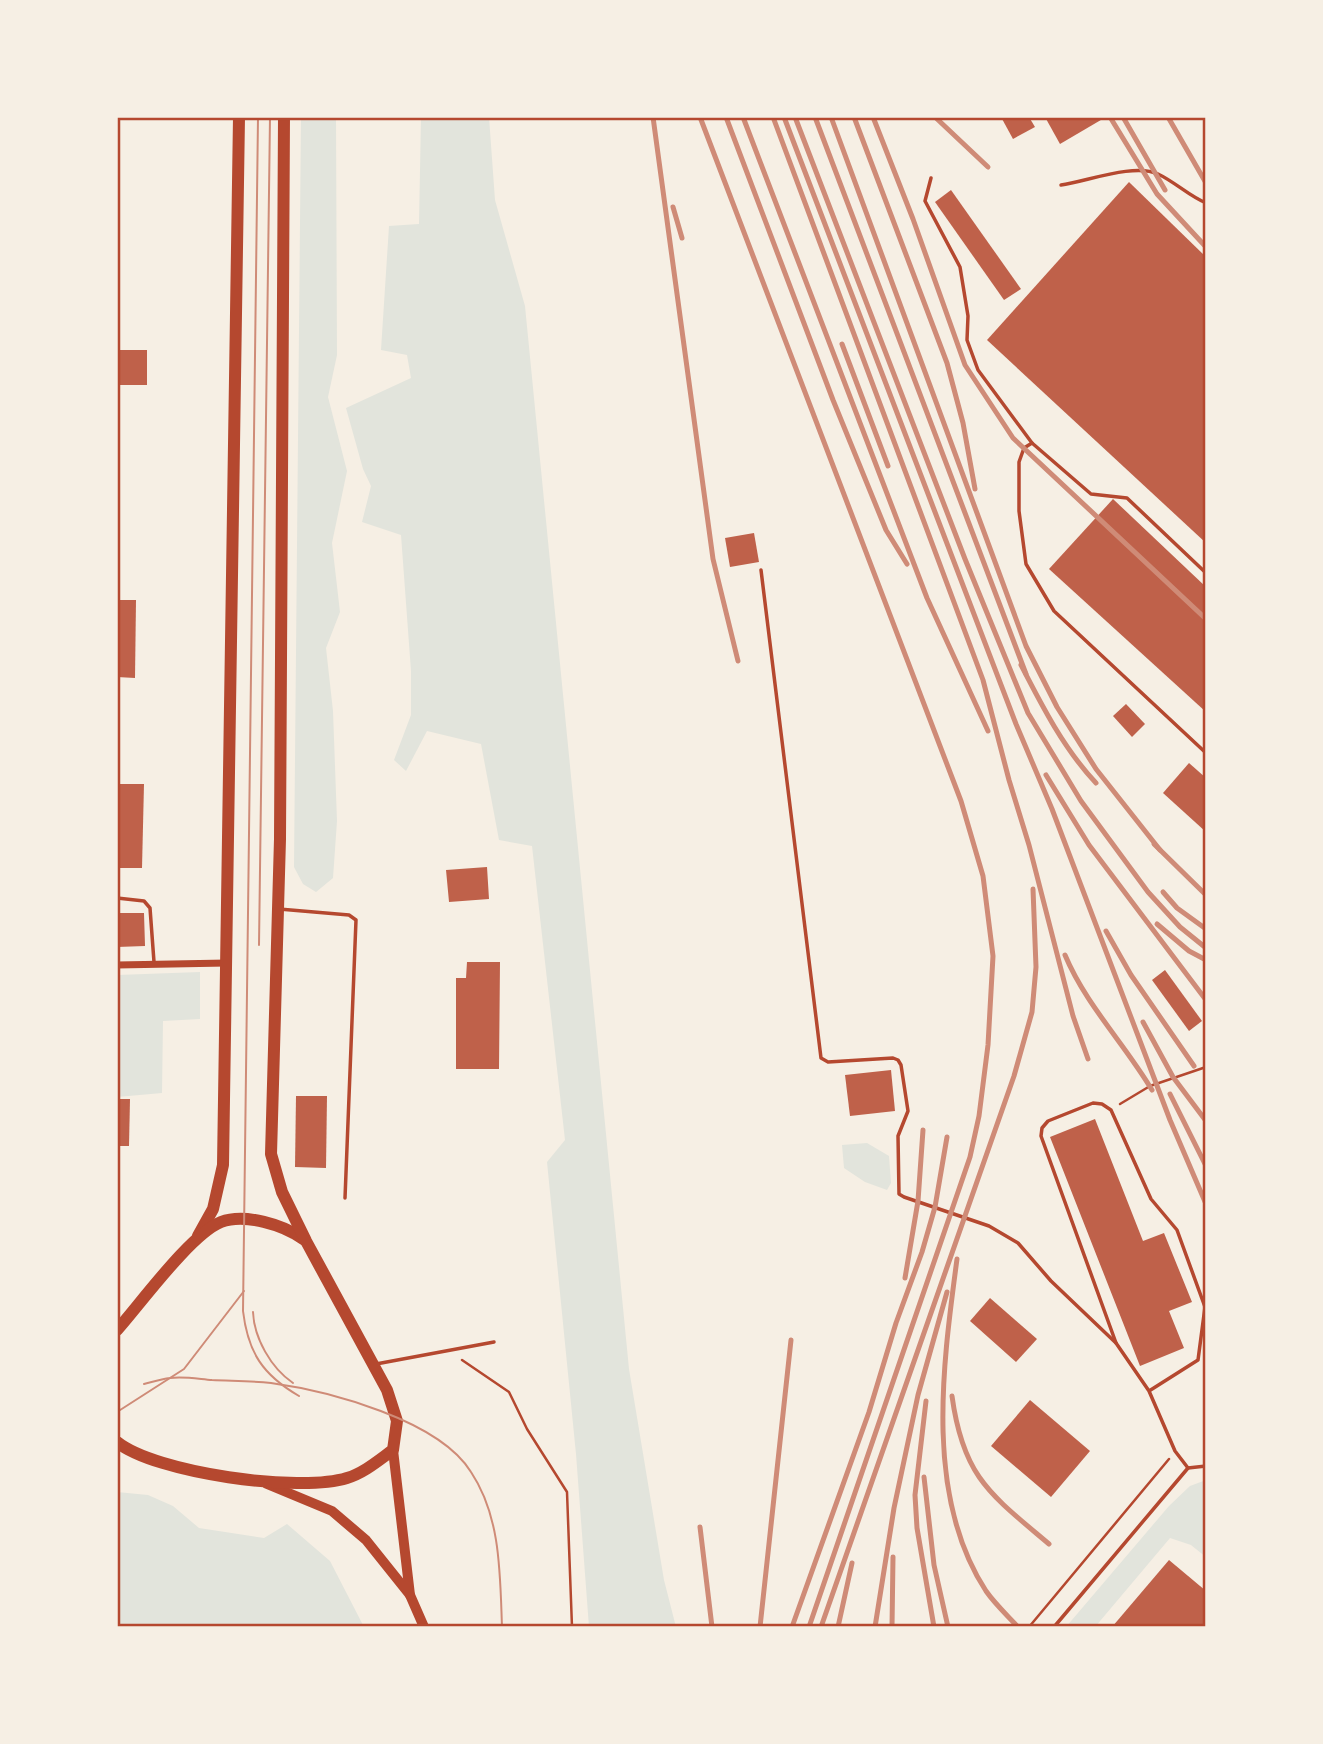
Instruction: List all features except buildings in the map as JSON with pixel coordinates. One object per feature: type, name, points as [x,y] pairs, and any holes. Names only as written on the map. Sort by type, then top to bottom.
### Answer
[{"type":"main road","points":[[117,1330],[198,1236],[213,1209],[223,1165],[239,117]]},
{"type":"main road","points":[[284,117],[282,643],[271,1154],[282,1192],[387,1390],[397,1421],[393,1450],[410,1595]]},
{"type":"main road","points":[[198,1236],[223,1221],[249,1219],[288,1228],[306,1241]]},
{"type":"main road","points":[[121,1449],[171,1466],[264,1482],[318,1482],[347,1478],[393,1450]]},
{"type":"main road","points":[[264,1482],[332,1511],[366,1540],[410,1595],[424,1627]]},
{"type":"street","points":[[117,965],[227,963]]},
{"type":"lane","points":[[1061,186],[1140,169],[1171,181],[1206,203]]},
{"type":"lane","points":[[931,178],[925,201],[960,267],[968,316],[967,340],[978,370],[1032,443],[1091,494],[1127,498],[1206,573]]},
{"type":"lane","points":[[1032,443],[1024,448],[1019,462],[1020,511],[1026,564],[1054,611],[1206,753]]},
{"type":"lane","points":[[761,570],[821,1058],[828,1062],[893,1058],[898,1060],[908,1111],[898,1136],[900,1194],[989,1226],[1018,1243],[1051,1281],[1116,1343],[1149,1391],[1175,1451],[1188,1468]]},
{"type":"lane","points":[[117,898],[144,901],[150,908],[154,964]]},
{"type":"lane","points":[[277,909],[349,915],[356,920],[345,1198]]},
{"type":"lane","points":[[1116,1343],[1041,1132],[1048,1121],[1093,1103],[1102,1104],[1111,1110],[1151,1199],[1177,1230],[1205,1307],[1198,1360],[1149,1391]]},
{"type":"lane","points":[[374,1365],[494,1342]]},
{"type":"lane","points":[[1054,1627],[1188,1468],[1206,1466]]},
{"type":"path","points":[[1111,1110],[1150,1086],[1206,1067]]},
{"type":"path","points":[[449,1351],[509,1392],[527,1429],[567,1492],[572,1627]]},
{"type":"path","points":[[1030,1627],[1175,1451]]},
{"type":"shaded area","points":[[301,117],[336,117],[337,355],[328,397],[347,471],[332,543],[340,612],[326,648],[333,711],[337,821],[333,878],[316,892],[303,884],[294,867]]},
{"type":"shaded area","points":[[421,117],[489,117],[495,200],[525,306],[629,1369],[664,1580],[676,1627],[589,1627],[576,1454],[547,1162],[565,1140],[532,846],[499,840],[481,744],[427,731],[406,771],[394,760],[411,715],[411,671],[401,535],[362,522],[371,486],[363,469],[346,408],[411,378],[407,355],[381,350],[389,226],[419,224]]},
{"type":"shaded area","points":[[200,972],[200,1019],[163,1021],[162,1093],[117,1097],[117,975]]},
{"type":"shaded area","points":[[867,1143],[889,1156],[891,1183],[887,1190],[865,1182],[844,1168],[842,1145]]},
{"type":"shaded area","points":[[1206,1480],[1206,1557],[1191,1545],[1170,1538],[1095,1627],[1066,1627],[1169,1506],[1190,1486]]},
{"type":"shaded area","points":[[117,1492],[148,1495],[173,1506],[199,1528],[264,1538],[287,1524],[330,1561],[364,1627],[117,1627]]},
{"type":"tram line","points":[[258,117],[243,1311],[249,1339],[259,1361],[276,1380],[299,1396]]},
{"type":"tram line","points":[[259,945],[270,117]]},
{"type":"tram line","points":[[117,1412],[184,1369],[244,1291]]},
{"type":"tram line","points":[[253,1312],[265,1352],[293,1383]]},
{"type":"tram line","points":[[144,1384],[180,1377],[264,1382],[295,1387],[381,1411],[434,1437],[456,1454],[471,1472],[488,1508],[497,1546],[502,1627]]},
{"type":"railway","points":[[653,117],[713,559],[738,661]]},
{"type":"railway","points":[[700,117],[961,801],[983,876],[993,956],[988,1045],[979,1116],[970,1157],[809,1627]]},
{"type":"railway","points":[[726,117],[833,400],[886,530],[907,564]]},
{"type":"railway","points":[[743,117],[927,598],[988,731]]},
{"type":"railway","points":[[773,117],[983,680],[1073,1016],[1088,1059]]},
{"type":"railway","points":[[784,117],[1016,724],[1052,809],[1170,1120],[1206,1204]]},
{"type":"railway","points":[[795,117],[965,559],[1028,713],[1081,801],[1148,892],[1180,927],[1206,948]]},
{"type":"railway","points":[[815,117],[1026,674]]},
{"type":"railway","points":[[831,117],[1026,646],[1057,707],[1096,769],[1160,850]]},
{"type":"railway","points":[[854,117],[947,363],[963,423],[975,489]]},
{"type":"railway","points":[[873,117],[965,365],[1013,438],[1206,619]]},
{"type":"railway","points":[[935,117],[988,167]]},
{"type":"railway","points":[[1110,117],[1157,194],[1206,247]]},
{"type":"railway","points":[[1123,117],[1165,190]]},
{"type":"railway","points":[[1168,117],[1206,183]]},
{"type":"railway","points":[[673,207],[682,238]]},
{"type":"railway","points":[[842,344],[888,466]]},
{"type":"railway","points":[[1021,665],[1064,742],[1096,783]]},
{"type":"railway","points":[[1046,775],[1089,845],[1206,1000]]},
{"type":"railway","points":[[1154,844],[1206,895]]},
{"type":"railway","points":[[821,1627],[1014,1076],[1032,1012],[1036,967],[1033,889]]},
{"type":"railway","points":[[1163,892],[1177,908],[1206,929]]},
{"type":"railway","points":[[1157,924],[1189,951],[1206,960]]},
{"type":"railway","points":[[1106,931],[1131,975],[1194,1066]]},
{"type":"railway","points":[[1065,955],[1094,1007],[1152,1090]]},
{"type":"railway","points":[[1143,1022],[1173,1077],[1206,1121]]},
{"type":"railway","points":[[1170,1094],[1206,1166]]},
{"type":"railway","points":[[905,1278],[918,1201],[923,1130]]},
{"type":"railway","points":[[792,1627],[869,1412],[896,1323],[922,1252],[935,1207],[947,1137]]},
{"type":"railway","points":[[957,1259],[944,1385],[946,1472],[953,1514],[966,1554],[986,1591],[1018,1627]]},
{"type":"railway","points":[[875,1627],[894,1508],[918,1395],[947,1292]]},
{"type":"railway","points":[[760,1627],[791,1340]]},
{"type":"railway","points":[[952,1396],[964,1446],[982,1482],[1010,1511],[1049,1544]]},
{"type":"railway","points":[[926,1401],[915,1495],[917,1528],[934,1627]]},
{"type":"railway","points":[[924,1477],[934,1565],[948,1627]]},
{"type":"railway","points":[[700,1527],[712,1627]]},
{"type":"railway","points":[[892,1627],[893,1557]]},
{"type":"railway","points":[[838,1627],[852,1563]]}]
